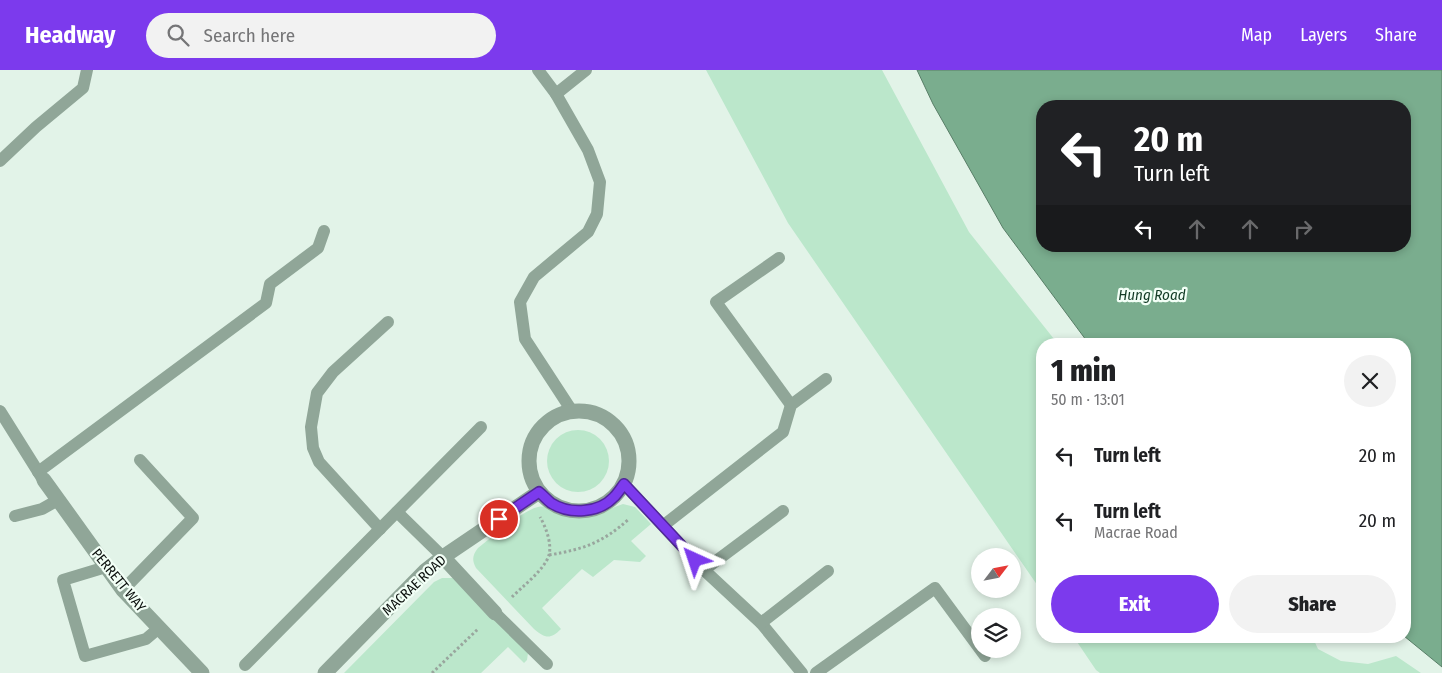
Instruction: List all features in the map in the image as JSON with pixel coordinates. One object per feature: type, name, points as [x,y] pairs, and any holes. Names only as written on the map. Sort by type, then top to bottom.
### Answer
[{"type":"street","points":[[572,411],[590,412],[607,419],[620,432],[628,448],[629,466],[624,484],[614,497],[600,506],[584,511],[567,510],[533,496],[529,459],[532,442],[542,427],[555,416],[572,411]]},
{"type":"street","name":"PERRETT WAY","points":[[41,476],[123,590],[202,673]]},
{"type":"street","name":"MACRAE ROAD","points":[[325,673],[425,571],[442,557],[533,496]]},
{"type":"street","points":[[442,557],[495,613]]},
{"type":"lane","points":[[0,161],[36,127],[83,88],[87,70]]},
{"type":"lane","points":[[538,70],[556,94],[588,150],[600,182],[597,214],[588,232],[534,277],[520,302],[525,339],[572,411]]},
{"type":"lane","points":[[556,94],[586,70]]},
{"type":"lane","points":[[0,411],[41,476],[266,303],[270,284],[318,248],[324,231]]},
{"type":"lane","points":[[779,258],[716,302],[791,405]]},
{"type":"lane","points":[[380,529],[319,462],[313,448],[311,427],[318,393],[333,372],[388,322]]},
{"type":"lane","points":[[664,525],[783,432],[791,405],[826,379]]},
{"type":"lane","points":[[245,665],[481,427]]},
{"type":"lane","points":[[123,590],[192,518],[140,460]]},
{"type":"lane","points":[[624,484],[704,570],[761,623],[802,673]]},
{"type":"lane","points":[[15,516],[42,509],[58,500]]},
{"type":"lane","points":[[704,570],[783,511]]},
{"type":"lane","points":[[397,512],[442,557]]},
{"type":"lane","points":[[106,567],[63,580],[85,656],[146,640],[159,628]]},
{"type":"lane","points":[[761,623],[828,571]]},
{"type":"lane","points":[[816,673],[935,588],[971,637]]},
{"type":"lane","points":[[495,613],[547,664]]},
{"type":"path","points":[[432,673],[543,565],[549,554],[547,529],[533,496]]},
{"type":"path","points":[[549,554],[574,550],[596,543],[617,530],[645,506]]},
{"type":"shaded area","points":[[706,70],[882,70],[969,232],[1053,338],[1036,338],[1036,583],[1021,561],[1021,548],[1012,548],[788,223]]},
{"type":"shaded area","points":[[572,430],[584,430],[600,439],[607,449],[609,461],[607,473],[600,483],[584,492],[572,492],[561,487],[552,478],[547,467],[547,455],[552,444],[561,435]]},
{"type":"shaded area","points":[[623,504],[635,507],[651,524],[631,541],[646,556],[640,562],[614,560],[593,577],[582,569],[542,608],[561,629],[554,635],[544,636],[534,629],[476,568],[473,560],[478,548],[532,509],[544,507],[564,514],[584,517],[595,515]]},
{"type":"shaded area","points":[[442,578],[453,578],[528,653],[527,660],[524,663],[508,647],[481,673],[344,673],[434,582]]},
{"type":"shaded area","points":[[1078,643],[1315,643],[1318,649],[1341,661],[1368,664],[1396,656],[1421,673],[1100,673]]},
{"type":"water","name":"Hung Road","points":[[917,70],[1442,70],[1442,667],[1411,642],[1411,338],[1085,338],[1003,228],[933,104]]},
{"type":"route","points":[[499,519],[539,492],[552,503],[567,510],[584,511],[600,506],[614,497],[624,484],[695,560]]}]
